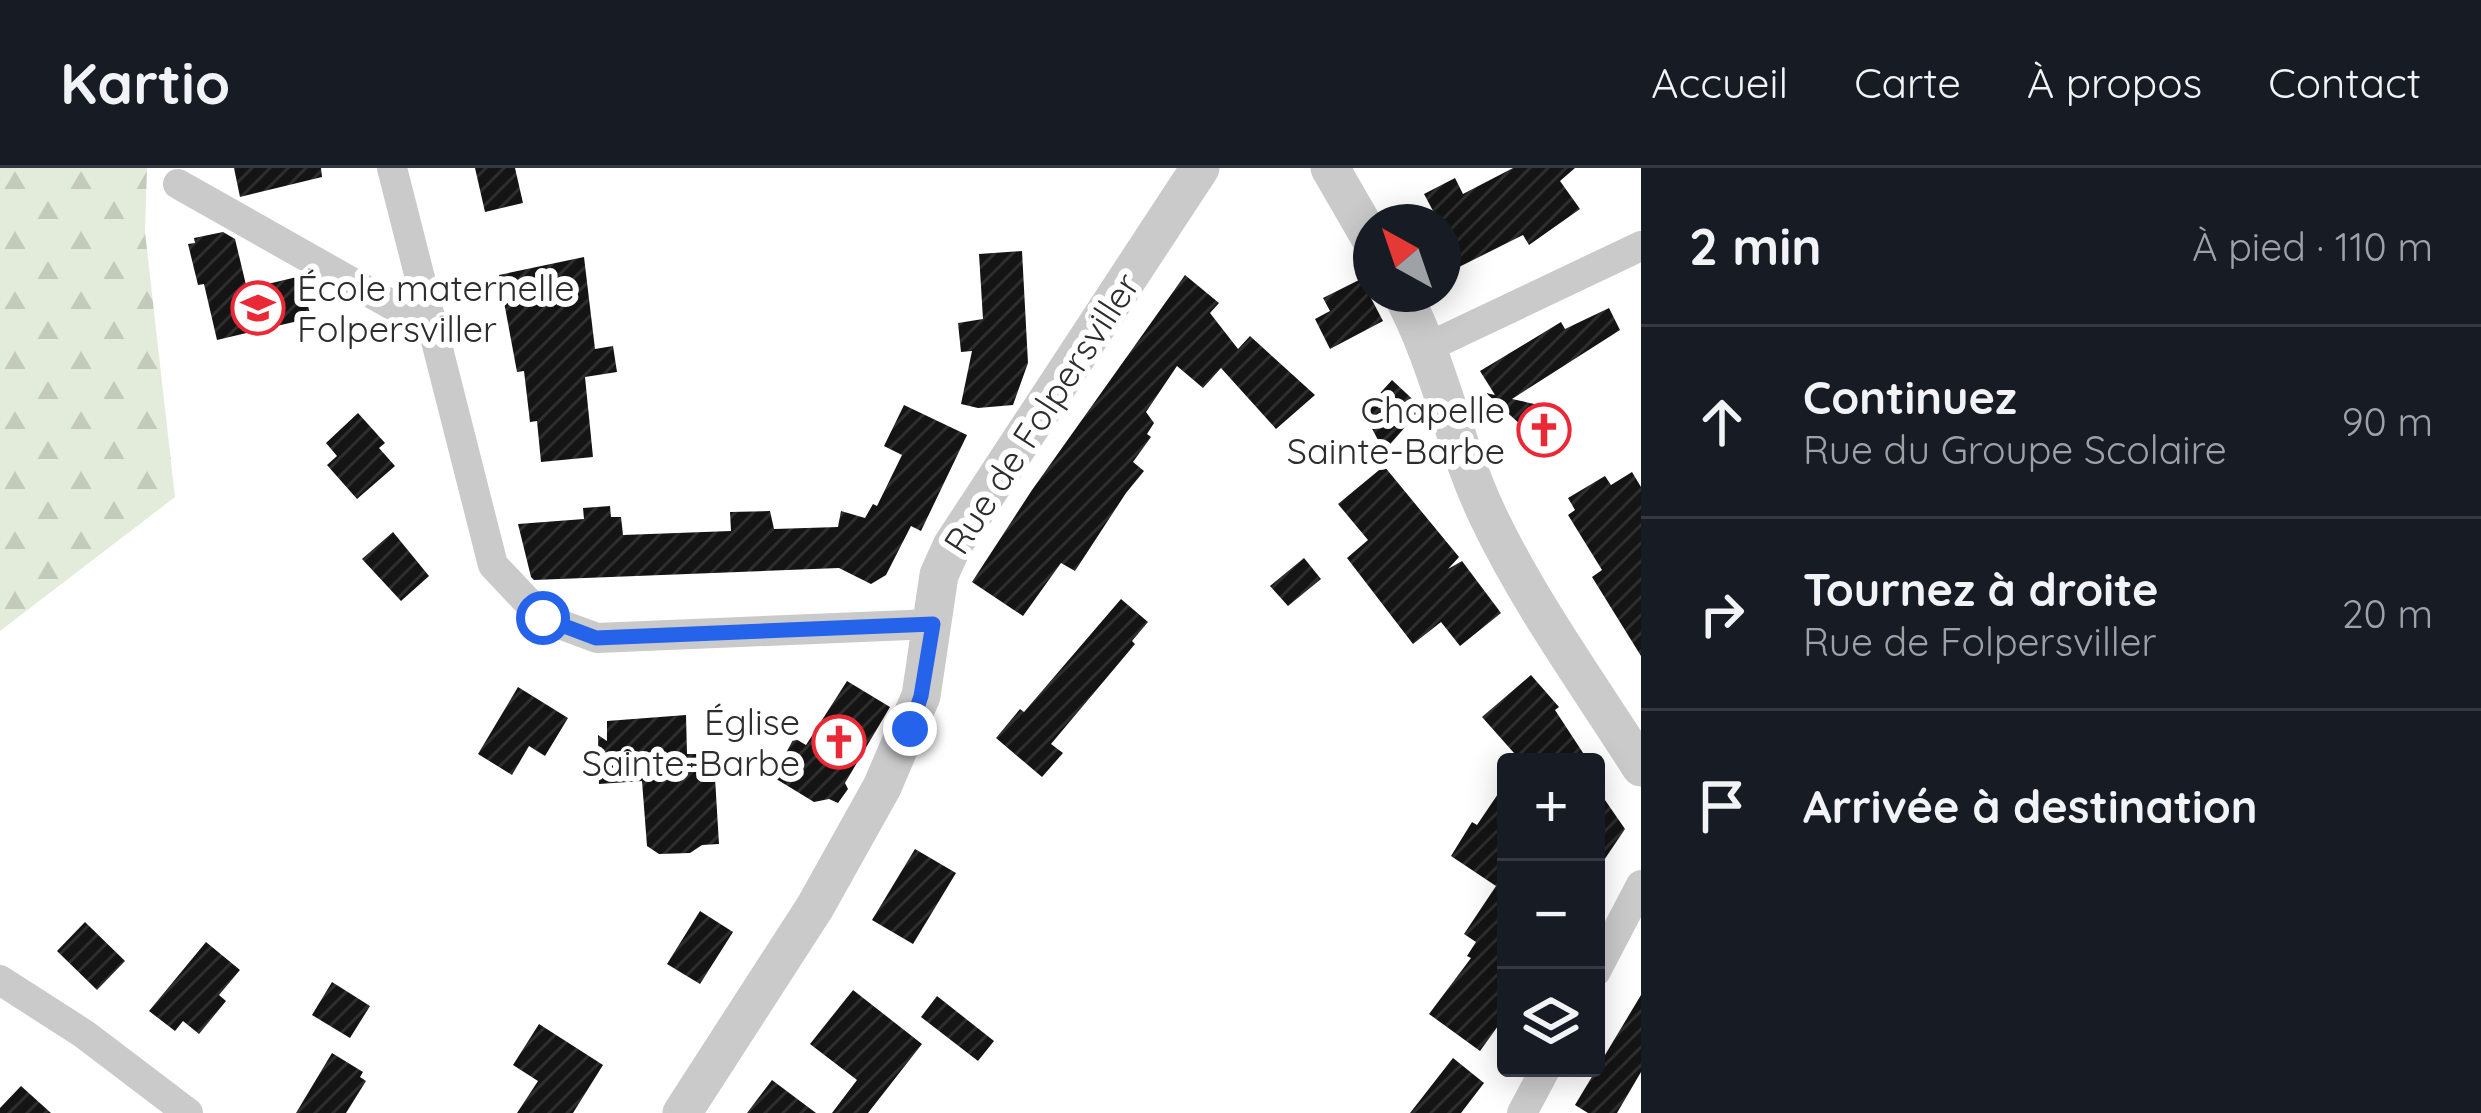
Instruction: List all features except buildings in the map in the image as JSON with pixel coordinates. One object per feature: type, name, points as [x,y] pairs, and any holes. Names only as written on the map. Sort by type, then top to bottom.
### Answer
[{"type":"street","points":[[392,168],[494,565],[543,618],[596,638],[933,624]]},
{"type":"street","name":"Rue de Folpersviller","points":[[682,1113],[815,907],[882,788],[921,696],[939,575],[952,546],[1200,168]]},
{"type":"street","points":[[1330,168],[1353,208]]},
{"type":"street","points":[[178,184],[392,305],[426,301]]},
{"type":"street","points":[[1428,347],[1641,245]]},
{"type":"street","points":[[1411,312],[1428,347],[1488,516],[1516,569],[1641,767]]},
{"type":"street","points":[[1597,969],[1641,885]]},
{"type":"street","points":[[0,980],[84,1034],[188,1113]]},
{"type":"street","points":[[1522,1113],[1541,1077]]},
{"type":"green space","points":[[0,168],[147,168],[145,232],[175,497],[0,631]]},
{"type":"place","name":"École maternelle Folpersviller","points":[[258,308]]},
{"type":"place","name":"Chapelle Sainte-Barbe","points":[[1544,430]]},
{"type":"place","name":"Église Sainte-Barbe","points":[[839,742]]},
{"type":"route","points":[[543,618],[596,638],[933,624],[921,696],[910,729]]}]
